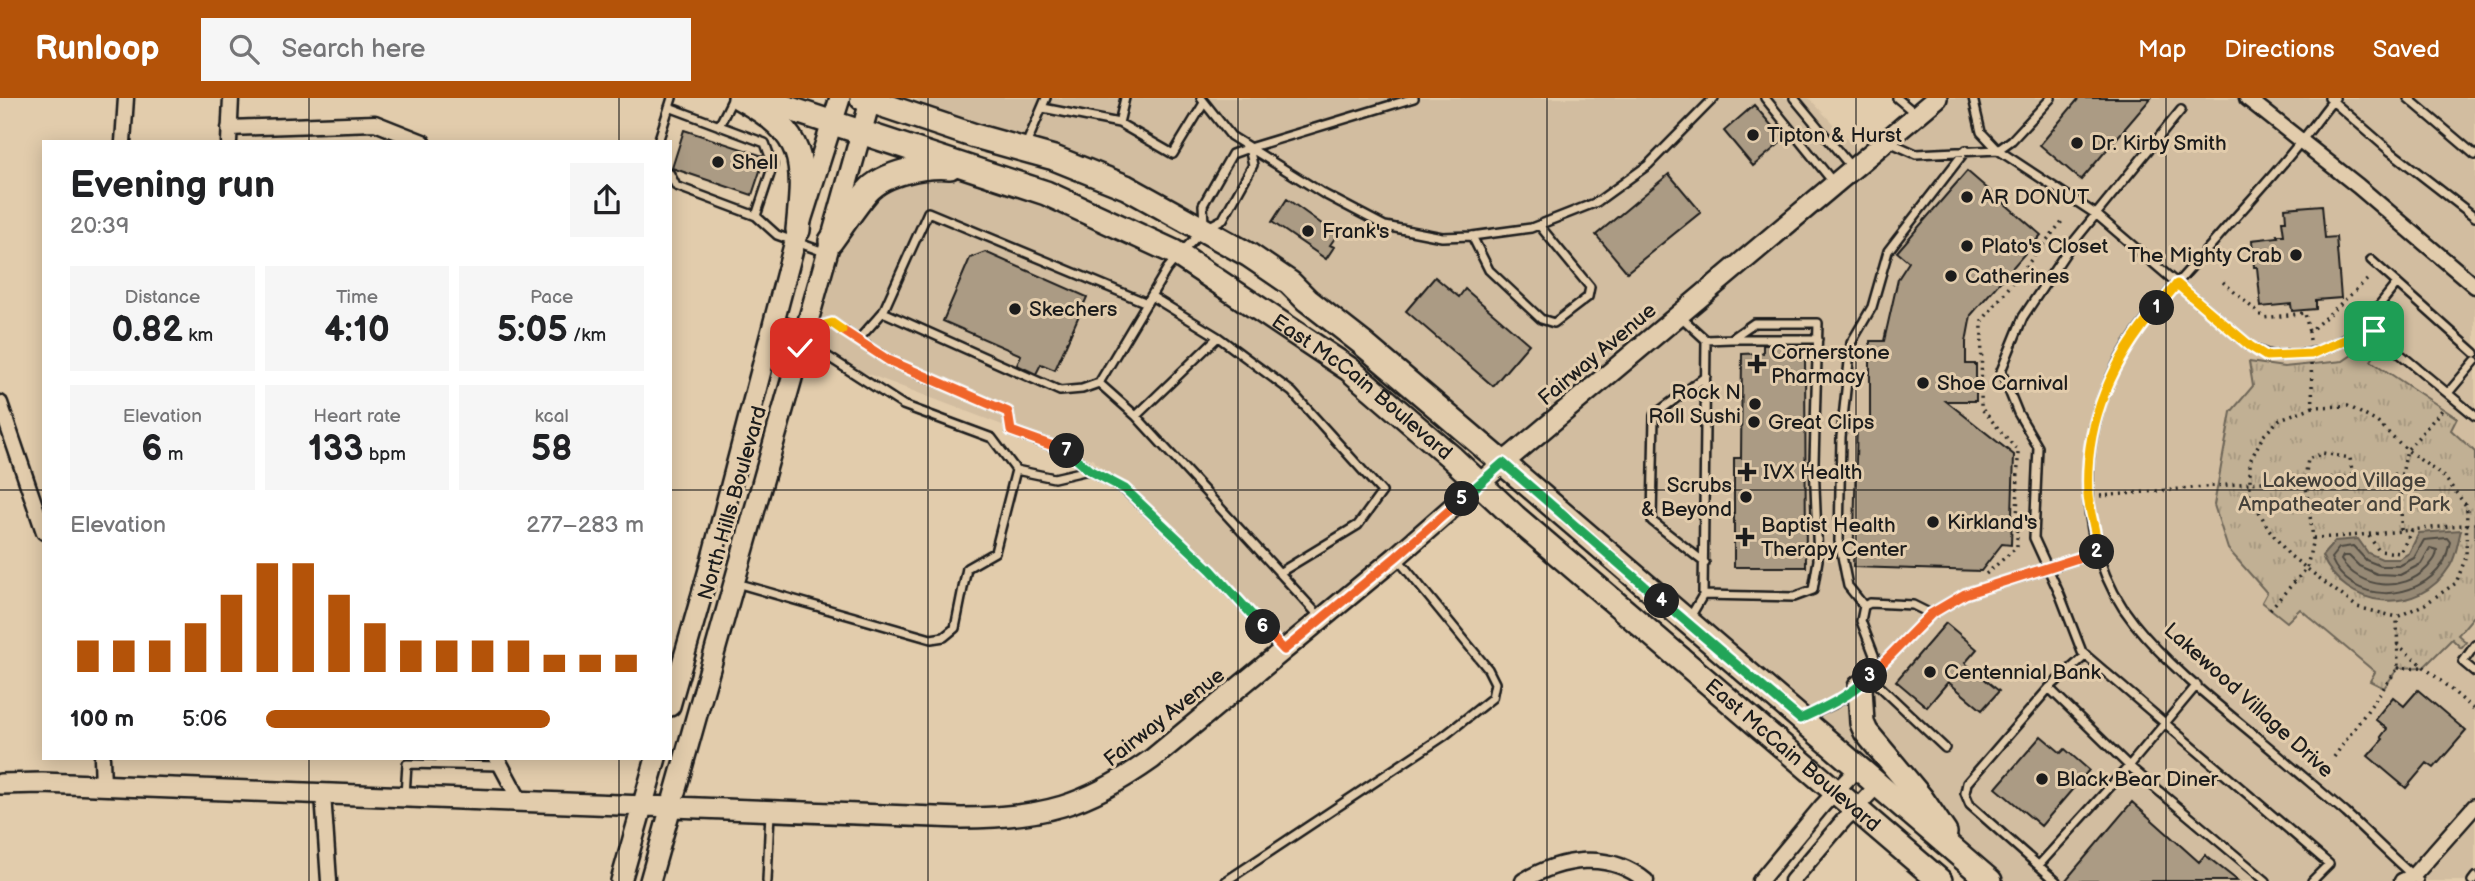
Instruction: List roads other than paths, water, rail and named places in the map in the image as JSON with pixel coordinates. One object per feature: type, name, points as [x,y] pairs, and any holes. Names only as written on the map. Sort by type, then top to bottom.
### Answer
[{"type":"main road","points":[[740,98],[779,124],[796,149],[803,181],[796,236]]},
{"type":"main road","name":"East McCain Boulevard","points":[[757,98],[1035,189],[1086,209],[1178,254],[1349,369],[1514,517],[1940,881]]},
{"type":"main road","points":[[915,98],[975,136]]},
{"type":"main road","name":"East McCain Boulevard","points":[[868,99],[975,136],[1054,158],[1126,187],[1249,255],[1290,283],[1990,881]]},
{"type":"main road","points":[[829,247],[869,189],[891,177],[930,166],[973,168]]},
{"type":"main road","points":[[1865,682],[1862,723],[1866,732],[1921,799],[1965,861]]},
{"type":"street","points":[[123,140],[126,98]]},
{"type":"street","points":[[231,98],[229,135],[375,123],[418,140]]},
{"type":"street","name":"North Hills Boulevard","points":[[672,699],[708,573],[796,236],[839,98]]},
{"type":"street","name":"Fairway Avenue","points":[[0,784],[1005,818],[1041,813],[1076,803],[1107,789],[1152,759],[1396,557],[1503,463],[1937,98]]},
{"type":"street","points":[[2247,98],[2475,286]]},
{"type":"street","name":"North Hills Boulevard","points":[[650,881],[806,330],[868,99]]},
{"type":"street","points":[[0,403],[42,525]]},
{"type":"street","points":[[102,760],[103,786]]},
{"type":"street","points":[[621,881],[655,760]]},
{"type":"street","points":[[499,762],[520,801]]},
{"type":"street","points":[[1760,881],[1822,806],[1857,769]]},
{"type":"street","points":[[1792,881],[1877,786]]},
{"type":"street","points":[[323,794],[329,881]]},
{"type":"street","name":"Lakewood Village Drive","points":[[2411,880],[2475,806]]},
{"type":"street","points":[[1522,881],[1562,863],[1592,860],[1613,864],[1638,874],[1646,881]]},
{"type":"lane","points":[[659,140],[672,98]]},
{"type":"lane","points":[[719,126],[733,98]]},
{"type":"lane","points":[[1024,150],[1047,98]]},
{"type":"lane","points":[[1119,123],[1125,98]]},
{"type":"lane","points":[[1204,229],[1203,205],[1232,154],[1414,98]]},
{"type":"lane","points":[[1042,108],[1119,123],[1173,154],[1202,100],[1231,136],[1324,194],[1385,226],[1442,237],[1472,236],[1539,225],[1597,202],[1648,166],[1714,98]]},
{"type":"lane","points":[[1765,98],[1834,184]]},
{"type":"lane","points":[[1794,98],[1852,168]]},
{"type":"lane","points":[[1897,98],[1916,115]]},
{"type":"lane","points":[[1973,98],[1981,132],[1998,150],[2097,215],[2250,346],[2266,356],[2311,354],[2347,339],[2364,324],[2397,283]]},
{"type":"lane","points":[[1885,141],[1916,154],[1998,150],[2012,140],[2051,98]]},
{"type":"lane","points":[[2408,98],[2475,155]]},
{"type":"lane","points":[[2332,99],[2390,151],[2475,217]]},
{"type":"lane","name":"Lakewood Village Drive","points":[[2332,99],[2302,141],[2177,284],[2128,346],[2108,383],[2092,432],[2088,497],[2098,552],[2108,578],[2133,622],[2162,655],[2345,813],[2411,880]]},
{"type":"lane","points":[[669,107],[765,143],[774,165],[757,216]]},
{"type":"lane","points":[[2181,110],[2071,245],[2023,317],[2001,371],[2018,413],[2038,447],[2034,538],[2082,652],[2329,864],[2312,881]]},
{"type":"lane","points":[[883,312],[1060,391],[1082,389],[1099,383],[1178,254],[1204,229],[1223,219],[1253,165],[1249,148]]},
{"type":"lane","points":[[1879,668],[1861,621],[1864,606],[1848,586],[1839,541],[1840,437],[1852,343],[1872,307],[1888,251],[1966,150]]},
{"type":"lane","points":[[672,178],[676,186],[757,216],[777,235],[796,236],[829,247]]},
{"type":"lane","points":[[858,340],[883,312],[928,212],[1149,300],[1218,337],[1292,392],[1382,492],[1358,525],[1279,573]]},
{"type":"lane","points":[[1472,236],[1489,270],[1541,320],[1553,323],[1588,297],[1590,286],[1539,225]]},
{"type":"lane","points":[[2371,260],[2475,353]]},
{"type":"lane","points":[[1679,315],[1706,340],[1818,339]]},
{"type":"lane","points":[[774,318],[806,330],[832,323],[888,360],[1008,412],[1011,431],[1069,452],[1089,470],[1125,489],[1211,570],[1284,650]]},
{"type":"lane","points":[[1703,595],[1794,597],[1813,590],[1818,560],[1814,462],[1818,323],[1754,323],[1731,339]]},
{"type":"lane","points":[[2364,324],[2475,416]]},
{"type":"lane","points":[[806,330],[816,349],[903,405],[992,439],[1016,470],[1054,478],[1089,470]]},
{"type":"lane","points":[[1136,416],[1218,337]]},
{"type":"lane","points":[[1687,623],[1703,595],[1706,340]]},
{"type":"lane","points":[[2448,393],[2475,361]]},
{"type":"lane","points":[[1704,563],[1652,521],[1654,415],[1706,376]]},
{"type":"lane","points":[[1099,383],[1136,416],[1322,619]]},
{"type":"lane","points":[[733,582],[930,639],[944,636],[954,628],[967,568],[995,552],[1016,470]]},
{"type":"lane","points":[[1800,719],[1835,704],[1865,682],[1931,614],[1965,594],[2098,552]]},
{"type":"lane","points":[[1226,881],[1444,736],[1492,698],[1495,683],[1488,668],[1396,557]]},
{"type":"lane","points":[[1864,606],[1870,603],[1913,605],[1931,614]]},
{"type":"lane","points":[[2475,645],[2463,662],[2475,673]]},
{"type":"lane","points":[[2056,881],[1970,805],[1965,793],[1967,783],[2049,688],[2086,655]]},
{"type":"lane","points":[[1865,682],[1945,748]]},
{"type":"lane","points":[[2039,865],[2166,724],[2197,685]]},
{"type":"lane","points":[[2049,688],[2129,766],[2266,881]]},
{"type":"lane","points":[[405,797],[406,765],[499,762]]},
{"type":"lane","points":[[767,881],[770,811]]},
{"type":"water","points":[[2461,530],[2452,562],[2436,583],[2420,594],[2402,600],[2364,596],[2347,587],[2333,574],[2322,556],[2335,541],[2358,539],[2368,553],[2382,559],[2399,559],[2409,553],[2419,533]]},
{"type":"place","name":"Tipton & Hurst","points":[[1753,135]]},
{"type":"place","name":"Dr. Kirby Smith","points":[[2077,143]]},
{"type":"place","name":"Shell","points":[[718,162]]},
{"type":"place","name":"AR DONUT","points":[[1967,197]]},
{"type":"place","name":"Frank's","points":[[1308,231]]},
{"type":"place","name":"Plato's Closet","points":[[1967,246]]},
{"type":"place","name":"The Mighty Crab","points":[[2296,255]]},
{"type":"place","name":"Catherines","points":[[1951,276]]},
{"type":"place","name":"Skechers","points":[[1015,309]]},
{"type":"place","name":"Cornerstone Pharmacy","points":[[1757,364]]},
{"type":"place","name":"Shoe Carnival","points":[[1923,383]]},
{"type":"place","name":"Rock N Roll Sushi","points":[[1755,404]]},
{"type":"place","name":"Great Clips","points":[[1754,422]]},
{"type":"place","name":"IVX Health","points":[[1747,472]]},
{"type":"place","name":"Scrubs & Beyond","points":[[1746,497]]},
{"type":"place","name":"Kirkland's","points":[[1933,522]]},
{"type":"place","name":"Baptist Health Therapy Center","points":[[1745,537]]},
{"type":"place","name":"Centennial Bank","points":[[1930,672]]},
{"type":"place","name":"Black Bear Diner","points":[[2042,779]]},
{"type":"park label","name":"Lakewood Village Ampatheater and Park","points":[[2344,492]]}]
